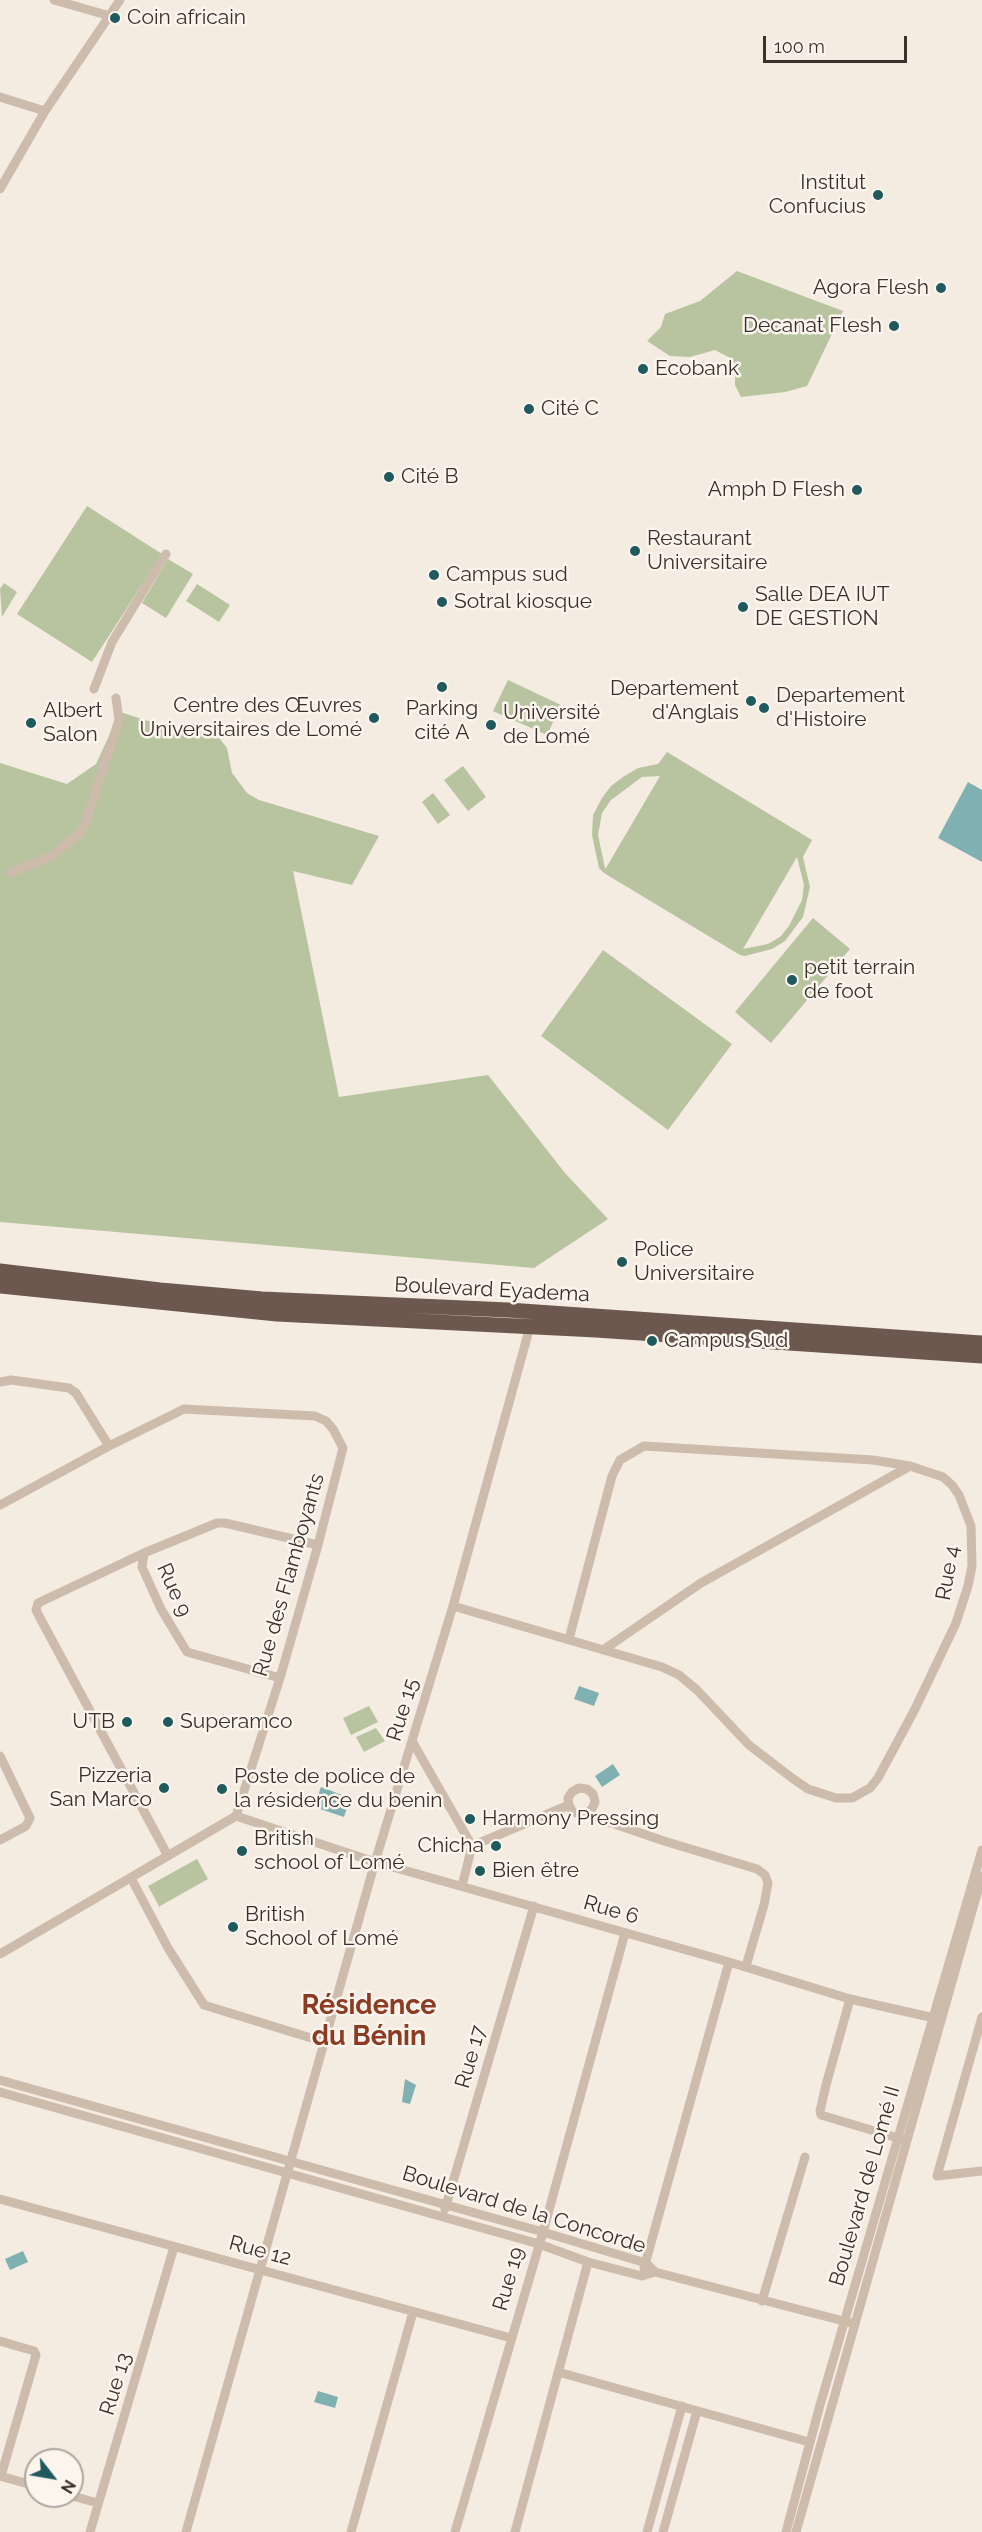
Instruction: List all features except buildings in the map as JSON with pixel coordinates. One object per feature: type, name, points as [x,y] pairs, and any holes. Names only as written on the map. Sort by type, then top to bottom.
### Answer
[{"type":"highway","name":"Boulevard Eyadema","points":[[0,1270],[160,1290],[262,1299],[533,1319],[982,1343]]},
{"type":"highway","points":[[0,1286],[277,1314],[533,1319],[982,1356]]},
{"type":"street","points":[[54,0],[110,16]]},
{"type":"street","points":[[0,189],[45,111],[120,0]]},
{"type":"street","points":[[0,97],[45,111]]},
{"type":"street","points":[[94,689],[112,642],[166,554]]},
{"type":"street","points":[[11,873],[54,855],[78,834],[86,821],[119,720],[116,698]]},
{"type":"street","name":"Rue 15","points":[[186,2532],[375,1862],[453,1606],[533,1319]]},
{"type":"street","points":[[0,1382],[11,1380],[69,1388],[76,1394],[109,1446]]},
{"type":"street","name":"Rue des Flamboyants","points":[[0,1505],[109,1446],[184,1409],[315,1416],[326,1421],[333,1429],[343,1448],[280,1678],[236,1816]]},
{"type":"street","name":"Rue 4","points":[[453,1606],[662,1667],[679,1675],[697,1690],[749,1745],[808,1789],[836,1798],[852,1798],[870,1788],[878,1778],[915,1709],[956,1623],[972,1566],[971,1526],[959,1495],[943,1477],[910,1467],[873,1460],[644,1446],[620,1460],[612,1476],[569,1639]]},
{"type":"street","points":[[603,1650],[701,1583],[910,1467]]},
{"type":"street","name":"Rue 9","points":[[280,1678],[187,1652],[161,1609],[142,1567],[144,1553],[217,1523],[225,1522],[318,1545]]},
{"type":"street","points":[[144,1553],[44,1599],[38,1603],[36,1610],[168,1856]]},
{"type":"street","points":[[412,1742],[472,1846],[462,1886]]},
{"type":"street","points":[[0,1756],[30,1818],[26,1826],[0,1840]]},
{"type":"street","points":[[585,1814],[592,1809],[595,1802],[593,1794],[587,1788],[579,1788],[572,1791],[568,1798],[572,1811],[757,1869],[765,1875],[768,1883],[764,1905],[746,1966]]},
{"type":"street","points":[[472,1846],[569,1805]]},
{"type":"street","points":[[0,1954],[236,1816]]},
{"type":"street","name":"Rue 6","points":[[236,1816],[375,1862],[746,1966],[850,1999],[934,2018]]},
{"type":"street","name":"Boulevard de Lomé II","points":[[796,2532],[855,2324],[934,2018],[982,1850]]},
{"type":"street","name":"Boulevard de Lomé II","points":[[786,2532],[844,2321],[982,1876]]},
{"type":"street","points":[[131,1878],[168,1948],[204,2005],[324,2042]]},
{"type":"street","name":"Rue 17","points":[[442,2217],[534,1906]]},
{"type":"street","name":"Rue 19","points":[[455,2532],[543,2232],[626,1933]]},
{"type":"street","points":[[642,2276],[729,1962]]},
{"type":"street","points":[[850,1999],[820,2111],[823,2117],[902,2139]]},
{"type":"street","points":[[982,2017],[937,2176],[982,2171]]},
{"type":"street","name":"Boulevard de la Concorde","points":[[0,2080],[543,2232],[646,2263],[655,2272],[642,2276],[588,2262],[538,2244],[0,2092]]},
{"type":"street","points":[[762,2301],[805,2157]]},
{"type":"street","name":"Rue 12","points":[[0,2199],[511,2338]]},
{"type":"street","name":"Rue 13","points":[[90,2532],[174,2247]]},
{"type":"street","points":[[515,2532],[588,2262]]},
{"type":"street","points":[[655,2272],[855,2324]]},
{"type":"street","points":[[351,2532],[413,2312]]},
{"type":"street","points":[[0,2341],[34,2351],[36,2355],[1,2476],[24,2483]]},
{"type":"street","points":[[558,2372],[809,2442]]},
{"type":"street","points":[[647,2532],[682,2406]]},
{"type":"street","points":[[663,2532],[697,2411]]},
{"type":"street","points":[[84,2499],[98,2503]]},
{"type":"green space","points":[[737,271],[843,311],[807,386],[785,392],[741,397],[735,385],[735,375],[730,358],[715,350],[690,357],[670,356],[647,341],[661,327],[665,314],[700,301]]},
{"type":"green space","points":[[87,506],[162,554],[92,662],[17,614]]},
{"type":"green space","points":[[168,559],[193,574],[166,618],[142,603]]},
{"type":"green space","points":[[4,583],[17,592],[2,617],[0,589]]},
{"type":"green space","points":[[197,584],[230,605],[219,622],[186,601]]},
{"type":"green space","points":[[508,680],[561,705],[547,735],[493,711]]},
{"type":"green space","points":[[120,712],[161,725],[211,733],[227,748],[232,773],[247,793],[259,800],[379,836],[352,885],[293,871],[339,1097],[488,1075],[565,1173],[608,1219],[534,1268],[0,1222],[0,763],[67,784],[96,764]]},
{"type":"green space","points":[[667,752],[812,840],[803,857],[810,887],[803,917],[785,941],[772,949],[745,956],[740,955],[599,868],[592,835],[593,815],[602,798],[611,786],[623,777],[638,768],[658,764]],"holes":[[[660,776],[606,868],[605,868],[598,835],[602,813],[611,800],[642,777]],[[797,857],[804,885],[802,900],[789,926],[780,937],[768,944],[743,949]]]},
{"type":"green space","points":[[463,766],[486,797],[468,811],[444,780]]},
{"type":"green space","points":[[433,793],[450,815],[438,824],[422,802]]},
{"type":"green space","name":"petit terrain de foot","points":[[813,918],[850,949],[771,1043],[735,1012]]},
{"type":"green space","points":[[603,950],[732,1044],[668,1130],[541,1036]]},
{"type":"green space","points":[[369,1706],[378,1722],[351,1735],[343,1718]]},
{"type":"green space","points":[[376,1728],[385,1741],[364,1752],[356,1737]]},
{"type":"green space","points":[[197,1859],[208,1879],[160,1908],[148,1886]]},
{"type":"water","points":[[968,782],[982,790],[982,862],[938,838]]},
{"type":"water","points":[[579,1686],[599,1693],[594,1706],[574,1699]]},
{"type":"water","points":[[613,1764],[620,1775],[602,1787],[595,1776]]},
{"type":"water","points":[[321,1787],[350,1798],[344,1817],[314,1807]]},
{"type":"water","points":[[405,2079],[416,2085],[410,2104],[402,2102]]},
{"type":"water","points":[[23,2251],[28,2262],[10,2270],[5,2259]]},
{"type":"water","points":[[318,2391],[338,2397],[335,2408],[314,2402]]},
{"type":"place","name":"Coin africain","points":[[115,18]]},
{"type":"place","name":"Institut Confucius","points":[[878,195]]},
{"type":"place","name":"Agora Flesh","points":[[941,288]]},
{"type":"place","name":"Decanat Flesh","points":[[894,326]]},
{"type":"place","name":"Ecobank","points":[[643,369]]},
{"type":"place","name":"Cité C","points":[[529,409]]},
{"type":"place","name":"Cité B","points":[[389,477]]},
{"type":"place","name":"Amph D Flesh","points":[[857,490]]},
{"type":"place","name":"Restaurant Universitaire","points":[[635,551]]},
{"type":"place","name":"Campus sud","points":[[434,575]]},
{"type":"place","name":"Sotral kiosque","points":[[442,602]]},
{"type":"place","name":"Salle DEA IUT DE GESTION","points":[[743,607]]},
{"type":"place","name":"Parking cité A","points":[[442,687]]},
{"type":"place","name":"Departement d'Anglais","points":[[751,701]]},
{"type":"place","name":"Departement d'Histoire","points":[[764,708]]},
{"type":"place","name":"Centre des Œuvres Universitaires de Lomé","points":[[374,718]]},
{"type":"place","name":"Albert Salon","points":[[31,723]]},
{"type":"place","name":"Université de Lomé","points":[[491,725]]},
{"type":"place","name":"petit terrain de foot","points":[[792,980]]},
{"type":"place","name":"Police Universitaire","points":[[622,1262]]},
{"type":"place","name":"Campus Sud","points":[[652,1341]]},
{"type":"place","name":"UTB","points":[[127,1722]]},
{"type":"place","name":"Superamco","points":[[168,1722]]},
{"type":"place","name":"Pizzeria San Marco","points":[[164,1788]]},
{"type":"place","name":"Poste de police de la résidence du benin","points":[[222,1789]]},
{"type":"place","name":"Harmony Pressing","points":[[470,1819]]},
{"type":"place","name":"Chicha","points":[[496,1846]]},
{"type":"place","name":"British school of Lomé","points":[[242,1851]]},
{"type":"place","name":"Bien être","points":[[480,1871]]},
{"type":"place","name":"British School of Lomé","points":[[233,1927]]},
{"type":"district","name":"Résidence du Bénin","points":[[369,2022]]}]
